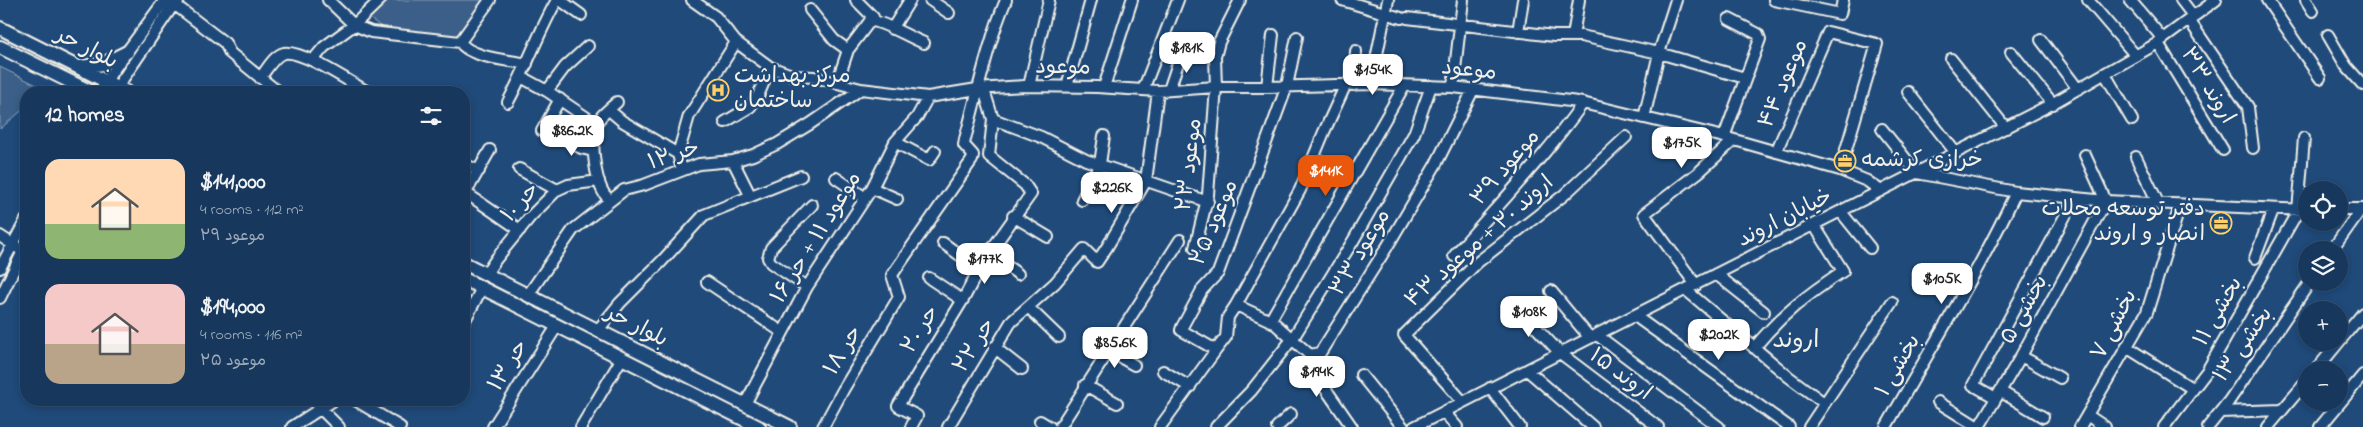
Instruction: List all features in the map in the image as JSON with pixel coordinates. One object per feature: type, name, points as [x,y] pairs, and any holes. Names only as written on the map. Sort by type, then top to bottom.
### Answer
[{"type":"main road","name":"بلوار حر","points":[[0,28],[112,86]]},
{"type":"main road","name":"بلوار حر","points":[[0,47],[78,86]]},
{"type":"main road","points":[[78,67],[103,64],[127,52]]},
{"type":"main road","points":[[61,78],[65,86]]},
{"type":"main road","name":"بلوار حر","points":[[470,266],[790,427]]},
{"type":"main road","name":"بلوار حر","points":[[470,281],[759,427]]},
{"type":"street","points":[[328,0],[354,25],[371,32],[460,42]]},
{"type":"street","points":[[313,60],[338,35],[354,25],[380,0]]},
{"type":"street","points":[[460,42],[490,0]]},
{"type":"street","points":[[508,102],[528,64],[544,22],[559,0],[581,16]]},
{"type":"street","name":"موعود","points":[[692,0],[716,17],[736,42],[770,67],[795,76],[814,77],[861,89],[928,96],[981,89],[1029,86],[1104,87],[1158,91],[1216,87],[1350,84],[1454,87],[1583,103],[1729,139],[1840,170],[1867,181],[1881,191]]},
{"type":"street","points":[[856,0],[872,19],[924,43]]},
{"type":"street","points":[[892,29],[910,0]]},
{"type":"street","points":[[930,0],[949,13]]},
{"type":"street","points":[[1006,0],[996,24],[981,89],[993,119],[1041,137],[1086,160],[1208,202]]},
{"type":"street","points":[[1029,86],[1049,0]]},
{"type":"street","points":[[1067,86],[1091,0]]},
{"type":"street","points":[[1104,87],[1132,0]]},
{"type":"street","name":"موعود ۲۳","points":[[1196,248],[1208,202],[1216,87],[1215,57],[1219,42],[1240,0]]},
{"type":"street","points":[[1342,0],[1404,18],[1610,41],[1744,78]]},
{"type":"street","points":[[1372,84],[1384,12],[1388,0]]},
{"type":"street","points":[[1454,87],[1463,0]]},
{"type":"street","points":[[1518,32],[1523,0]]},
{"type":"street","points":[[1573,36],[1579,0]]},
{"type":"street","points":[[1644,118],[1659,53],[1676,0]]},
{"type":"street","points":[[1774,0],[1840,14],[1843,0]]},
{"type":"street","points":[[2088,0],[2136,56]]},
{"type":"street","name":"اروند ۳۳","points":[[2130,0],[2161,41],[2223,150]]},
{"type":"street","points":[[2181,0],[2248,107],[2253,148]]},
{"type":"street","name":"خیابان اروند","points":[[1414,427],[2053,104],[2161,41],[2216,0]]},
{"type":"street","points":[[2267,0],[2320,78]]},
{"type":"street","points":[[2306,0],[2313,11]]},
{"type":"street","points":[[117,86],[127,52],[173,1]]},
{"type":"street","points":[[173,1],[225,43],[230,53],[270,86]]},
{"type":"street","points":[[117,86],[173,1]]},
{"type":"street","points":[[1144,90],[1177,1]]},
{"type":"street","points":[[810,10],[834,40],[848,50]]},
{"type":"street","points":[[837,83],[848,50],[872,19]]},
{"type":"street","points":[[1696,284],[1644,214],[1699,172],[1729,139],[1744,78],[1760,36],[1729,19]]},
{"type":"street","name":"موعود ۴۴","points":[[1776,152],[1828,32],[1877,44],[1840,170]]},
{"type":"street","points":[[1267,87],[1274,35]]},
{"type":"street","points":[[2328,35],[2346,66],[2363,85]]},
{"type":"street","points":[[1287,86],[1297,37]]},
{"type":"street","points":[[2041,40],[2078,89]]},
{"type":"street","points":[[460,42],[464,50],[476,54],[528,64]]},
{"type":"street","points":[[682,170],[678,154],[689,116],[736,42]]},
{"type":"street","points":[[547,90],[565,67],[588,46]]},
{"type":"street","points":[[1169,90],[1182,51]]},
{"type":"street","points":[[1160,427],[1226,337],[1228,317],[1300,190],[1324,132],[1350,84],[1356,51]]},
{"type":"street","points":[[2011,52],[2053,104]]},
{"type":"street","points":[[260,78],[278,56],[283,53],[313,60],[358,86]]},
{"type":"street","points":[[1951,59],[2006,128]]},
{"type":"street","points":[[725,122],[750,108],[770,67]]},
{"type":"street","points":[[2105,74],[2132,120]]},
{"type":"street","points":[[521,78],[547,90],[596,124]]},
{"type":"street","name":"موعود ۲۵","points":[[1216,350],[1181,330],[1202,290],[1218,273],[1287,86]]},
{"type":"street","points":[[1270,321],[1404,86]]},
{"type":"street","points":[[1216,427],[1252,390],[1293,338],[1353,242],[1414,134],[1431,86]]},
{"type":"street","name":"حر ۱۲","points":[[528,296],[573,230],[624,190],[644,185],[699,164],[733,161],[753,155],[777,144],[861,89]]},
{"type":"street","name":"حر ۱۸","points":[[823,427],[899,295],[892,275],[973,157],[972,152],[964,145],[981,89]]},
{"type":"street","name":"موعود ۳۳","points":[[1293,338],[1310,355],[1320,353],[1392,239],[1436,164],[1473,90]]},
{"type":"street","points":[[1146,181],[1158,91]]},
{"type":"street","points":[[1908,92],[1956,153]]},
{"type":"street","name":"موعود ۱۱ + حر ۱۶","points":[[745,404],[807,287],[864,197],[872,188],[895,142],[917,117],[928,96]]},
{"type":"street","points":[[542,130],[560,99]]},
{"type":"street","points":[[610,200],[603,194],[594,151],[596,124],[617,102]]},
{"type":"street","name":"موعود ۳۹","points":[[1454,256],[1520,184],[1560,136],[1583,103]]},
{"type":"street","points":[[609,110],[622,121],[678,154]]},
{"type":"street","name":"حر ۲۰","points":[[911,427],[917,416],[898,406],[989,253],[1013,216],[1029,197],[1030,192],[989,156],[993,119]]},
{"type":"street","points":[[1882,129],[1917,173],[2016,192],[2075,198],[2159,205],[2298,211]]},
{"type":"street","points":[[560,136],[581,148],[594,151]]},
{"type":"street","points":[[1082,200],[1100,164],[1104,136]]},
{"type":"street","name":"اروند ۲۰ + موعود ۴۳","points":[[1463,402],[1404,335],[1478,262],[1564,195],[1626,137]]},
{"type":"street","points":[[2303,181],[2304,138]]},
{"type":"street","points":[[895,142],[929,160],[935,151]]},
{"type":"street","points":[[470,187],[480,172],[490,150]]},
{"type":"street","points":[[2085,155],[2106,201]]},
{"type":"street","points":[[2136,157],[2159,205]]},
{"type":"street","points":[[733,161],[750,195]]},
{"type":"street","points":[[470,167],[480,172]]},
{"type":"street","points":[[519,170],[557,190]]},
{"type":"street","points":[[598,330],[620,303],[704,215],[801,176]]},
{"type":"street","points":[[836,178],[864,197]]},
{"type":"street","name":"حر ۱۰","points":[[486,274],[520,230],[557,190],[568,185],[599,181]]},
{"type":"street","name":"حر ۲۲","points":[[948,427],[994,347],[1011,322],[1055,283],[1084,249],[1096,262],[1146,181]]},
{"type":"street","points":[[872,188],[897,200]]},
{"type":"street","name":"بخشی ۱","points":[[1886,427],[1940,332],[1970,285],[2016,192]]},
{"type":"street","points":[[470,198],[520,230]]},
{"type":"street","points":[[2043,417],[1973,385],[2075,198]]},
{"type":"street","name":"بخشی ۵","points":[[1982,426],[2106,201]]},
{"type":"street","points":[[807,287],[771,263],[768,258],[770,248],[812,205]]},
{"type":"street","name":"بخشی ۷","points":[[2080,427],[2128,348],[2147,312],[2180,206]]},
{"type":"street","points":[[2348,210],[2362,209]]},
{"type":"street","points":[[2339,241],[2362,209]]},
{"type":"street","points":[[2255,258],[2273,210]]},
{"type":"street","points":[[1841,212],[1870,248]]},
{"type":"street","points":[[1013,216],[1048,237]]},
{"type":"street","name":"بخشی ۱۱","points":[[2164,427],[2206,371],[2298,218]]},
{"type":"street","points":[[1754,348],[1774,324],[1801,299],[1843,271],[1814,225]]},
{"type":"street","points":[[0,268],[20,231]]},
{"type":"street","points":[[0,236],[12,245],[20,247]]},
{"type":"street","name":"موعود ۲۳","points":[[1060,427],[1085,385],[1180,240]]},
{"type":"street","points":[[943,243],[979,269]]},
{"type":"street","points":[[989,253],[1018,274]]},
{"type":"street","points":[[0,298],[20,258]]},
{"type":"street","points":[[1716,274],[1764,312]]},
{"type":"street","points":[[928,278],[962,300]]},
{"type":"street","points":[[707,282],[782,332]]},
{"type":"street","points":[[470,311],[482,288]]},
{"type":"street","points":[[1686,290],[1824,404]]},
{"type":"street","points":[[1551,291],[1593,336],[1720,427]]},
{"type":"street","name":"بخشی ۱۳","points":[[2208,427],[2304,291]]},
{"type":"street","points":[[1809,427],[1892,302]]},
{"type":"street","points":[[1236,305],[1270,321],[1293,338]]},
{"type":"street","name":"اروند ۱۵","points":[[1515,306],[1560,353],[1658,427]]},
{"type":"street","points":[[1028,307],[1060,337]]},
{"type":"street","points":[[2348,331],[2363,313]]},
{"type":"street","points":[[1635,316],[1788,427]]},
{"type":"street","points":[[2353,325],[2363,331]]},
{"type":"street","name":"حر ۱۳","points":[[493,427],[557,326]]},
{"type":"street","points":[[994,347],[1022,369]]},
{"type":"street","points":[[2128,348],[2193,389]]},
{"type":"street","points":[[1109,351],[1134,365]]},
{"type":"street","points":[[2323,361],[2332,351]]},
{"type":"street","points":[[2021,356],[2060,378]]},
{"type":"street","points":[[586,425],[622,358]]},
{"type":"street","points":[[1303,365],[1325,388],[1352,427]]},
{"type":"street","points":[[1527,370],[1593,427]]},
{"type":"street","points":[[1163,371],[1190,387]]},
{"type":"street","points":[[1361,375],[1403,427]]},
{"type":"street","points":[[2320,427],[2363,375]]},
{"type":"street","points":[[1085,385],[1117,403]]},
{"type":"street","points":[[1490,388],[1520,427]]},
{"type":"street","points":[[2268,427],[2298,391]]},
{"type":"street","points":[[1938,402],[1982,426]]},
{"type":"street","points":[[317,406],[339,427]]},
{"type":"street","points":[[292,427],[326,406]]},
{"type":"street","points":[[365,406],[400,427]]},
{"type":"street","points":[[2220,412],[2282,410]]},
{"type":"street","points":[[1444,412],[1457,427]]},
{"type":"street","points":[[1277,427],[1291,414]]},
{"type":"street","points":[[2087,415],[2105,427]]},
{"type":"street","points":[[1040,421],[1050,427]]},
{"type":"shaded area","points":[[388,0],[483,0],[456,36],[383,28],[369,18]]},
{"type":"shaded area","points":[[0,67],[39,86],[20,86],[20,112],[0,129]]},
{"type":"place","name":"مرکز بهداشت ساختمان","points":[[718,90]]},
{"type":"place","name":"خرازی کرشمه","points":[[1845,161]]},
{"type":"place","name":"دفتر توسعه محلات انصار و اروند","points":[[2221,223]]},
{"type":"district","name":"اروند","points":[[1796,341]]}]
